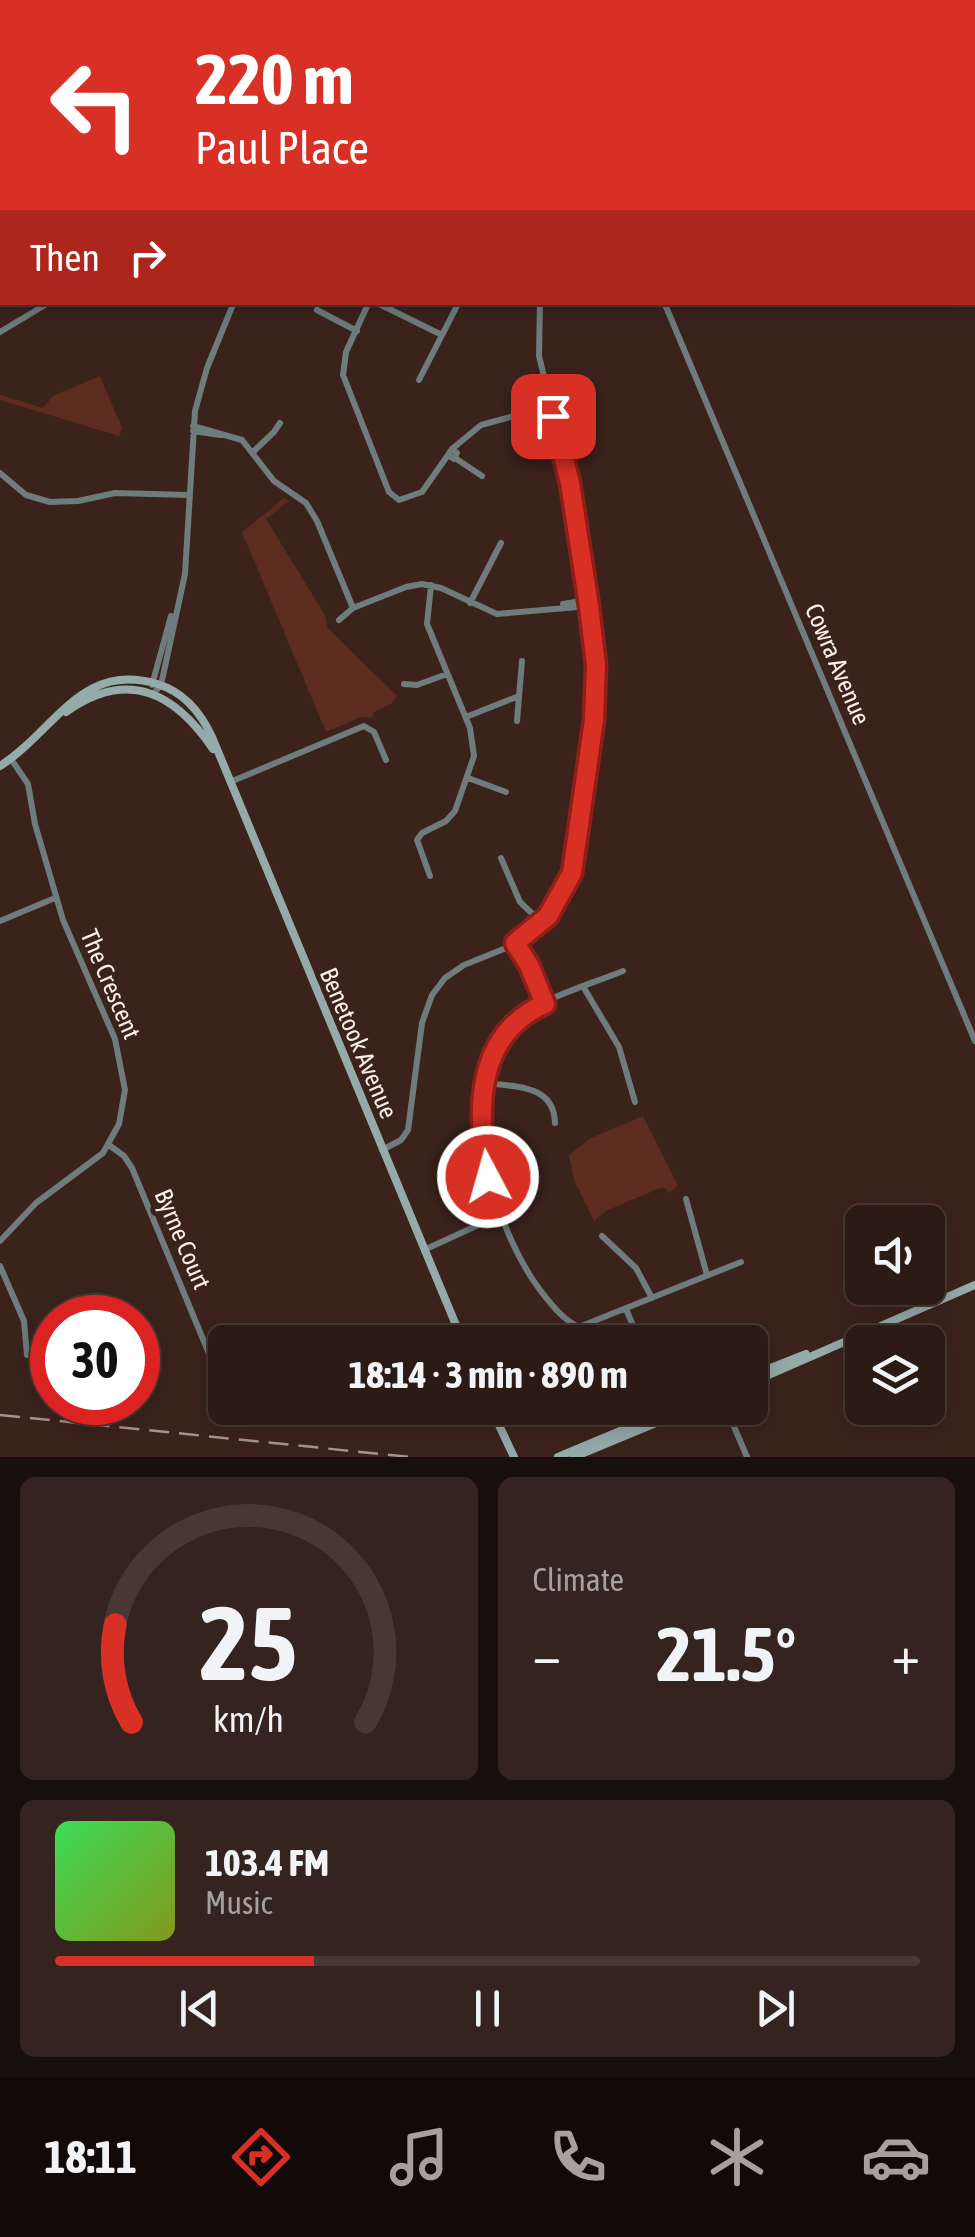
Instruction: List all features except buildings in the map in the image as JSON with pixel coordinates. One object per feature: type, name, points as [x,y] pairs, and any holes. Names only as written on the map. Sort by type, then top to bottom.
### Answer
[{"type":"main road","points":[[0,766],[81,694],[103,683],[130,679],[156,684]]},
{"type":"main road","name":"Benetook Avenue","points":[[156,684],[184,698],[200,715],[212,737],[456,1325]]},
{"type":"main road","points":[[54,720],[102,692],[128,690],[153,694]]},
{"type":"main road","name":"Benetook Avenue","points":[[153,694],[190,718],[219,759]]},
{"type":"main road","points":[[768,1372],[975,1285]]},
{"type":"main road","points":[[499,1425],[514,1457]]},
{"type":"main road","points":[[558,1457],[635,1425]]},
{"type":"main road","points":[[574,1457],[640,1425]]},
{"type":"main road","points":[[500,1428],[503,1457]]},
{"type":"street","points":[[25,305],[28,313]]},
{"type":"street","points":[[0,332],[44,305]]},
{"type":"street","points":[[153,694],[182,586],[193,429],[206,368],[233,305]]},
{"type":"street","points":[[376,305],[363,319],[346,352],[342,375],[389,492],[397,500],[407,500],[422,492],[462,440],[481,425],[549,404]]},
{"type":"street","points":[[379,305],[442,335]]},
{"type":"street","points":[[419,380],[457,305]]},
{"type":"street","points":[[382,1150],[401,1140],[409,1126],[422,1024],[432,995],[445,978],[464,964],[518,941],[542,923],[562,897],[575,862],[596,665],[568,474],[539,356],[540,305]]},
{"type":"street","name":"Cowra Avenue","points":[[665,305],[975,1041]]},
{"type":"street","points":[[317,310],[357,331]]},
{"type":"street","points":[[254,451],[280,423]]},
{"type":"street","points":[[193,429],[231,435],[254,451],[274,481],[311,510],[353,608]]},
{"type":"street","points":[[454,455],[482,476]]},
{"type":"street","points":[[0,473],[26,494],[50,502],[115,493],[189,495]]},
{"type":"street","points":[[470,603],[501,544]]},
{"type":"street","points":[[339,620],[353,608],[406,587],[431,584],[498,614],[589,603]]},
{"type":"street","points":[[430,876],[417,847],[418,838],[452,815],[468,778],[474,746],[427,624],[431,584]]},
{"type":"street","points":[[516,721],[522,660]]},
{"type":"street","points":[[404,684],[418,685],[447,674]]},
{"type":"street","points":[[466,717],[519,696]]},
{"type":"street","points":[[229,782],[364,726],[374,732],[386,760]]},
{"type":"street","name":"The Crescent","points":[[11,759],[28,784],[55,898],[120,1058],[124,1103],[120,1124],[109,1146]]},
{"type":"street","points":[[468,778],[506,792]]},
{"type":"street","points":[[501,858],[520,902],[542,923]]},
{"type":"street","points":[[0,921],[55,898]]},
{"type":"street","points":[[518,941],[545,1004]]},
{"type":"street","points":[[576,1325],[562,1316],[534,1282],[500,1216],[484,1150],[486,1083],[493,1051],[507,1029],[524,1014],[623,971]]},
{"type":"street","points":[[584,988],[619,1047],[635,1102]]},
{"type":"street","points":[[486,1083],[536,1090],[549,1102],[555,1123]]},
{"type":"street","points":[[0,1241],[36,1203],[94,1162],[109,1146]]},
{"type":"street","name":"Byrne Court","points":[[109,1146],[124,1156],[132,1168],[208,1351]]},
{"type":"street","points":[[686,1199],[707,1275]]},
{"type":"street","points":[[423,1248],[500,1216]]},
{"type":"street","points":[[602,1236],[636,1268],[652,1298]]},
{"type":"street","points":[[584,1325],[740,1262]]},
{"type":"street","points":[[0,1266],[24,1321],[27,1355]]},
{"type":"street","points":[[626,1309],[633,1325]]},
{"type":"street","points":[[733,1425],[747,1457]]},
{"type":"shaded area","points":[[100,376],[122,428],[119,436],[0,400],[0,395],[43,408],[53,396]]},
{"type":"shaded area","points":[[284,498],[289,501],[266,519],[325,615],[327,627],[397,696],[391,704],[374,712],[372,718],[361,717],[326,732],[242,532]]},
{"type":"shaded area","points":[[643,1116],[678,1186],[669,1193],[660,1188],[606,1211],[594,1221],[574,1180],[569,1155],[591,1138]]},
{"type":"railway","points":[[0,1415],[410,1457]]},
{"type":"route","points":[[488,1177],[483,1117],[490,1060],[507,1029],[545,1004],[515,943],[548,916],[572,873],[594,720],[596,665],[589,606],[566,461],[553,416]]}]
